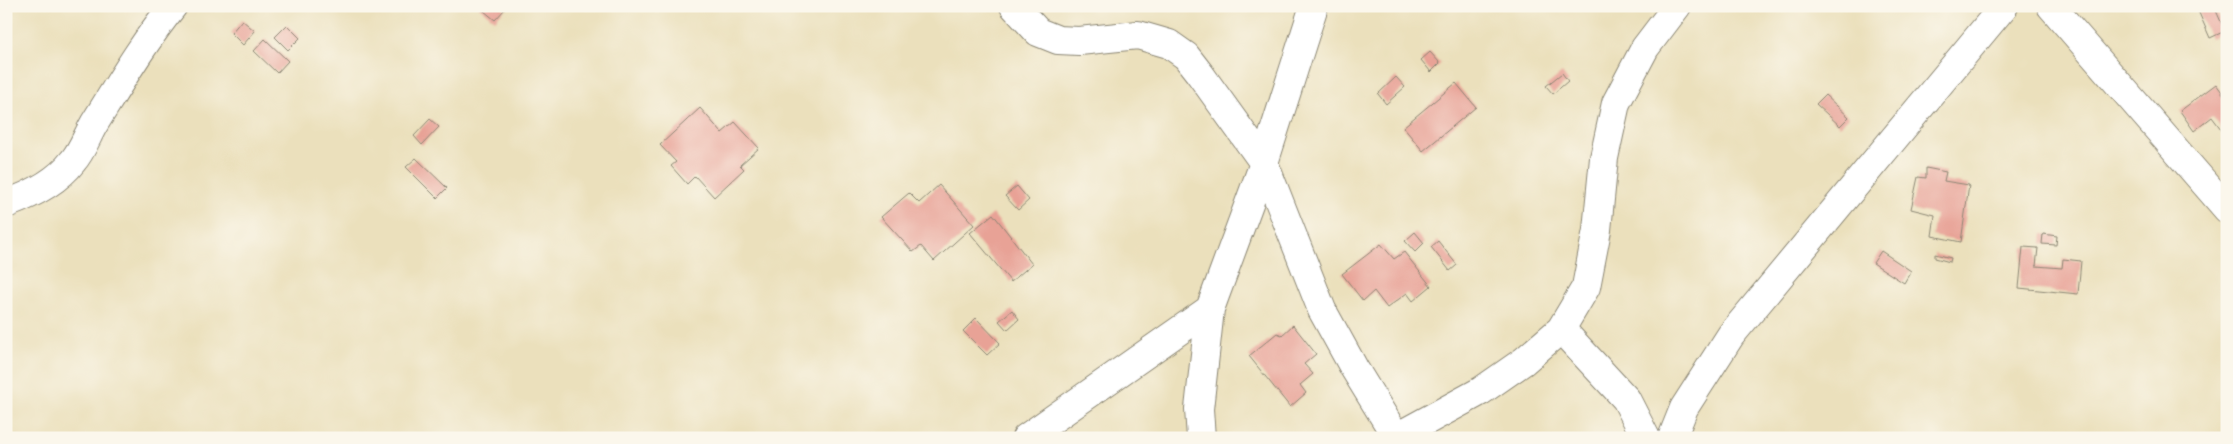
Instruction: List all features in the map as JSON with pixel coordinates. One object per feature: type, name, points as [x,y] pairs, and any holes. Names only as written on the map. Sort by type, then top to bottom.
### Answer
[{"type":"street","points":[[6,204],[54,180],[74,160],[119,84],[160,22],[173,6]]},
{"type":"street","points":[[1014,6],[1038,32],[1058,40],[1079,41],[1138,35],[1169,44],[1186,56],[1264,163],[1322,310],[1396,438],[1481,391],[1524,361],[1561,329],[1586,287],[1597,230],[1604,158],[1616,103],[1645,48],[1677,6]]},
{"type":"street","points":[[1201,438],[1199,409],[1210,309],[1264,163],[1314,6]]},
{"type":"street","points":[[1672,438],[1684,408],[1731,335],[2004,6]]},
{"type":"street","points":[[2052,6],[2227,209]]},
{"type":"street","points":[[1026,438],[1210,309]]},
{"type":"street","points":[[1561,329],[1626,399],[1646,438]]},
{"type":"building","points":[[478,6],[501,6],[505,9],[495,20]]},
{"type":"building","points":[[2196,6],[2214,6],[2225,31],[2210,38]]},
{"type":"building","points":[[242,20],[255,31],[243,45],[231,33]]},
{"type":"building","points":[[287,25],[300,38],[288,50],[275,37]]},
{"type":"building","points":[[265,39],[288,61],[277,73],[254,51]]},
{"type":"building","points":[[1430,52],[1440,63],[1431,72],[1421,60]]},
{"type":"building","points":[[1562,73],[1568,81],[1553,94],[1546,86]]},
{"type":"building","points":[[1396,77],[1405,87],[1386,104],[1378,94]]},
{"type":"building","points":[[1456,83],[1476,107],[1423,151],[1403,127]]},
{"type":"building","points":[[2216,84],[2227,99],[2227,131],[2224,133],[2212,117],[2194,131],[2180,111]]},
{"type":"building","points":[[1825,95],[1849,117],[1840,126],[1816,104]]},
{"type":"building","points":[[700,108],[722,133],[735,122],[759,148],[740,165],[744,169],[714,197],[695,176],[687,184],[671,166],[676,162],[660,145]]},
{"type":"building","points":[[430,119],[439,127],[422,145],[414,136]]},
{"type":"building","points":[[416,158],[447,188],[437,198],[406,167]]},
{"type":"building","points":[[1926,168],[1946,172],[1944,181],[1969,185],[1961,242],[1932,236],[1935,215],[1911,209],[1918,177],[1926,178]]},
{"type":"building","points":[[939,185],[974,225],[934,261],[921,246],[913,252],[881,217],[909,193],[919,203]]},
{"type":"building","points":[[1017,186],[1029,200],[1018,210],[1005,196]]},
{"type":"building","points":[[993,214],[1032,264],[1011,282],[970,233]]},
{"type":"building","points":[[1415,232],[1424,243],[1415,252],[1405,241]]},
{"type":"building","points":[[2043,234],[2057,236],[2056,245],[2042,244]]},
{"type":"building","points":[[1438,241],[1457,265],[1450,271],[1431,247]]},
{"type":"building","points":[[1381,244],[1394,259],[1404,252],[1431,286],[1413,301],[1407,293],[1387,308],[1374,291],[1363,301],[1342,274]]},
{"type":"building","points":[[2023,247],[2038,248],[2036,266],[2062,268],[2063,259],[2081,261],[2078,294],[2019,288]]},
{"type":"building","points":[[1881,251],[1911,271],[1904,283],[1873,263]]},
{"type":"building","points":[[1935,254],[1951,258],[1950,262],[1935,258]]},
{"type":"building","points":[[1012,310],[1019,319],[1007,330],[999,321]]},
{"type":"building","points":[[976,318],[1000,343],[987,355],[963,331]]},
{"type":"building","points":[[1293,325],[1316,354],[1304,364],[1313,374],[1300,385],[1306,393],[1290,407],[1249,356],[1277,333],[1282,335]]}]
